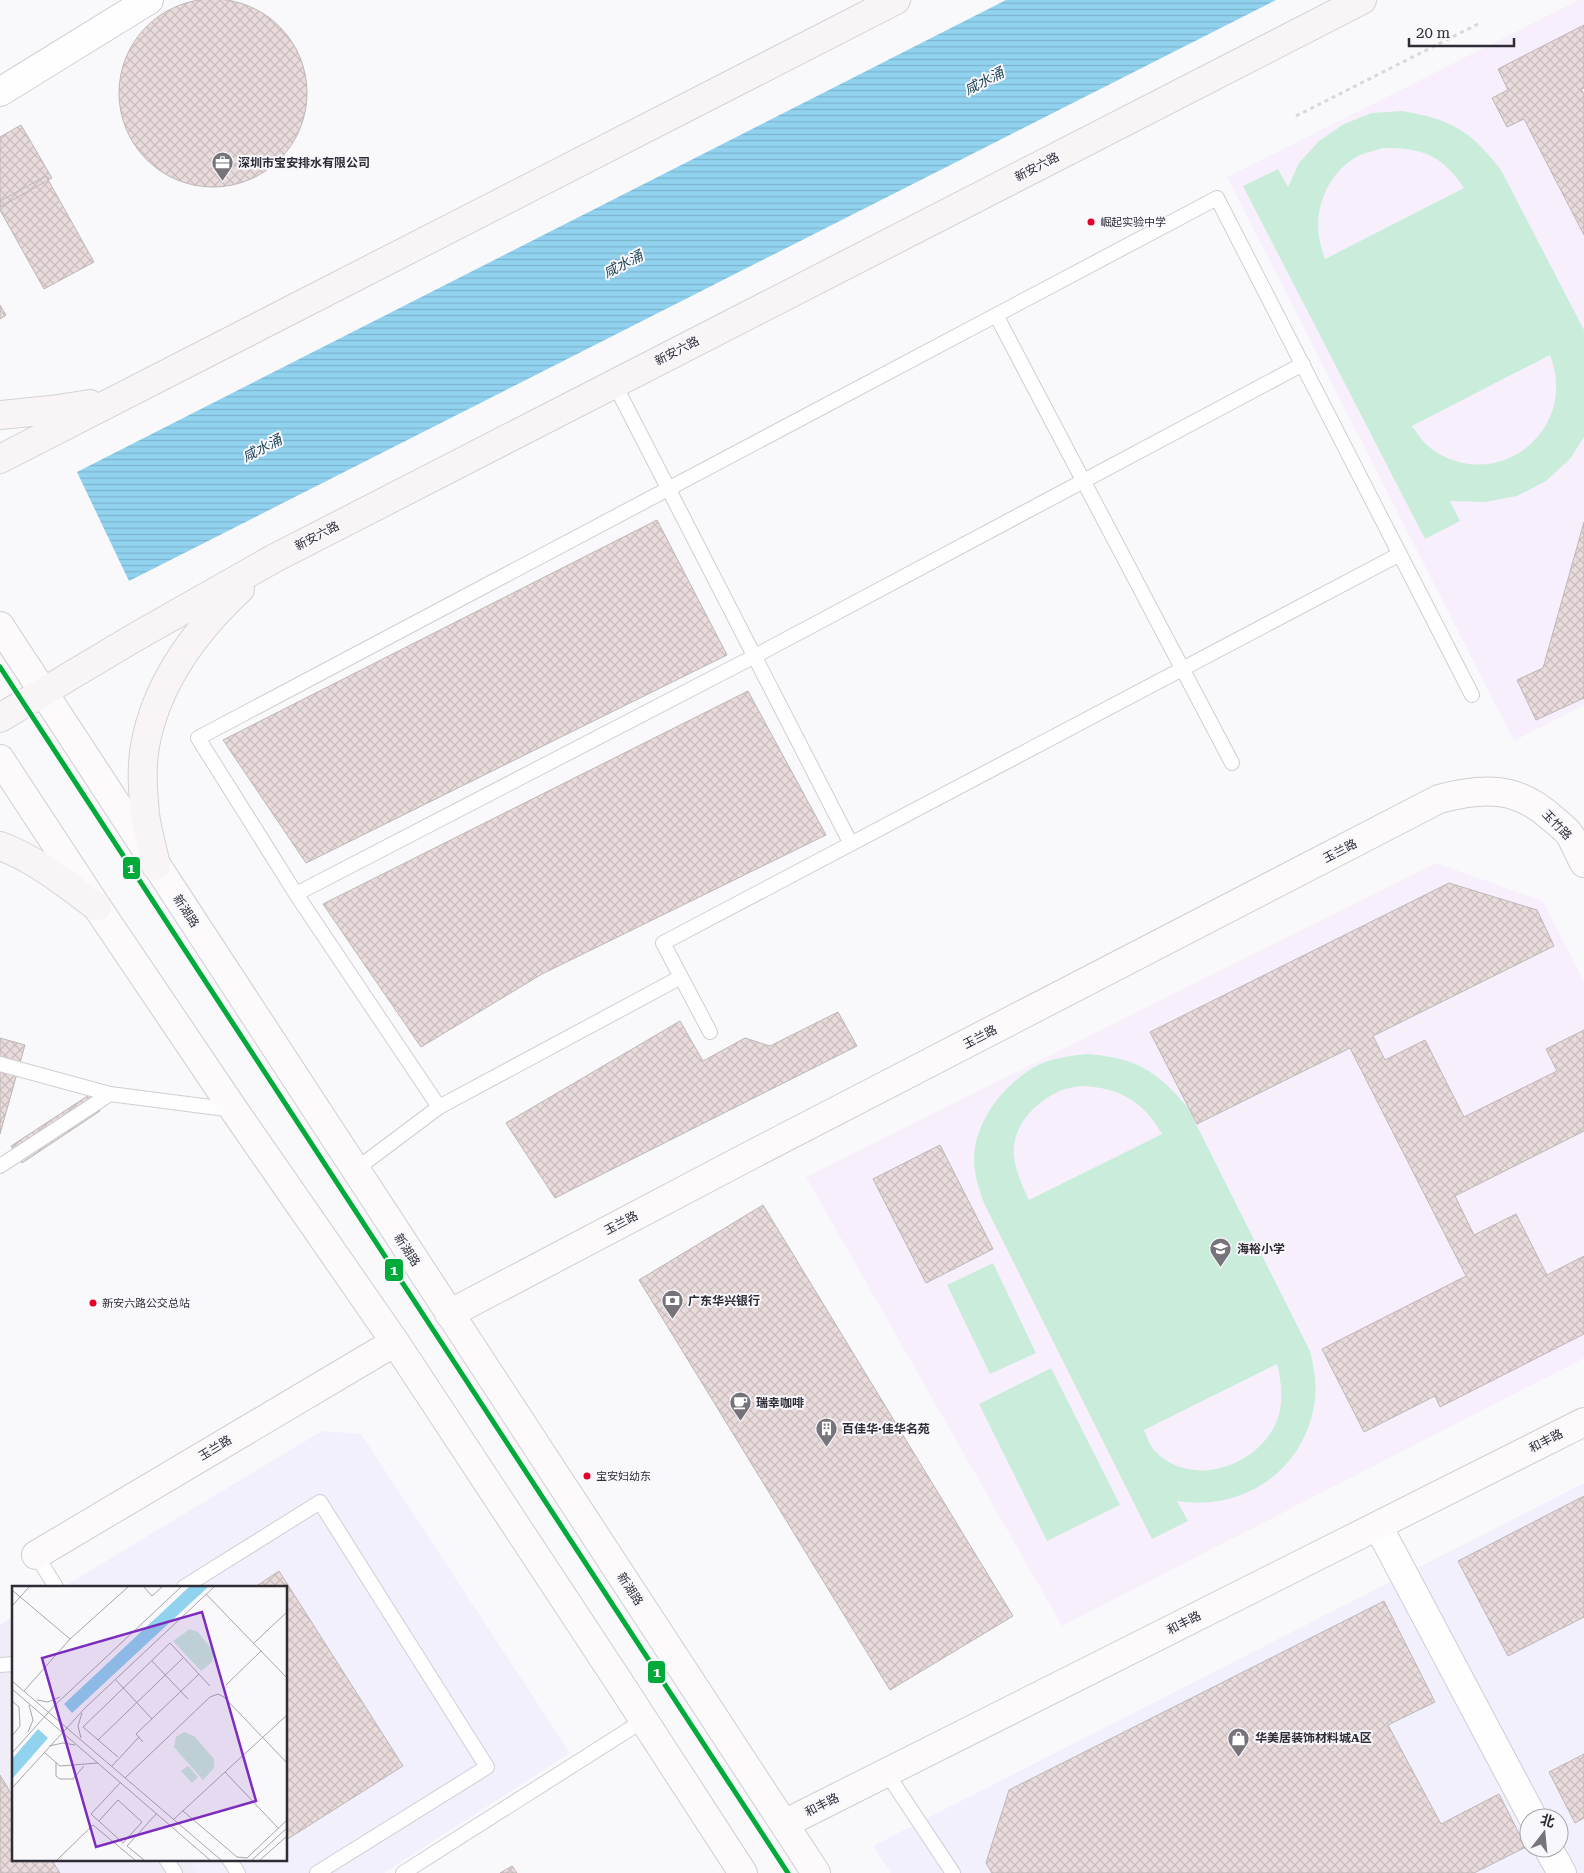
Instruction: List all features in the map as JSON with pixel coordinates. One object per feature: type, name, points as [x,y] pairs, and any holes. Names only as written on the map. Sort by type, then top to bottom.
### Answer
[{"type":"main road","points":[[0,459],[896,0]]},
{"type":"main road","name":"新安六路","points":[[0,718],[132,639],[273,559],[1362,0]]},
{"type":"main road","points":[[0,415],[51,410],[116,399]]},
{"type":"main road","points":[[156,866],[145,816],[143,780],[145,746],[153,714],[164,686],[185,650],[217,610],[273,559]]},
{"type":"main road","name":"新湖路","points":[[0,626],[816,1873]]},
{"type":"main road","points":[[0,759],[234,1110],[395,1342],[743,1873]]},
{"type":"main road","name":"玉兰路","points":[[449,1314],[771,1144],[1439,799],[1465,792],[1483,791],[1520,796]]},
{"type":"main road","name":"玉竹路","points":[[1520,796],[1543,809],[1569,834],[1584,863]]},
{"type":"main road","points":[[0,846],[15,851],[55,875],[97,907]]},
{"type":"main road","name":"玉兰路","points":[[36,1555],[395,1342]]},
{"type":"main road","name":"和丰路","points":[[784,1824],[1584,1422]]},
{"type":"street","points":[[0,92],[149,0]]},
{"type":"street","points":[[1378,1526],[1528,1808]]},
{"type":"street","points":[[1554,1858],[1562,1873]]},
{"type":"lane","points":[[439,1107],[296,894],[198,738],[1217,198],[1472,695]]},
{"type":"lane","points":[[996,314],[1232,763]]},
{"type":"lane","points":[[296,894],[755,656],[1303,364]]},
{"type":"lane","points":[[614,383],[851,844]]},
{"type":"lane","points":[[710,1032],[663,943],[1400,554]]},
{"type":"lane","points":[[355,1170],[439,1107],[681,977]]},
{"type":"lane","points":[[0,1064],[110,1094],[234,1110]]},
{"type":"lane","points":[[0,1166],[110,1094]]},
{"type":"lane","points":[[186,1586],[320,1502],[487,1766],[317,1873]]},
{"type":"lane","points":[[36,1555],[55,1586]]},
{"type":"lane","points":[[403,1873],[644,1720]]},
{"type":"lane","points":[[886,1772],[953,1873]]},
{"type":"lane","points":[[167,1860],[175,1873]]},
{"type":"lane","points":[[230,1860],[238,1873]]},
{"type":"path","points":[[1296,116],[1478,24]]},
{"type":"shaded area","points":[[1579,0],[1584,0],[1584,705],[1514,741],[1227,177]]},
{"type":"shaded area","name":"海裕小学","points":[[1436,863],[1543,901],[1584,982],[1584,1358],[1062,1626],[806,1177]]},
{"type":"shaded area","points":[[322,1431],[361,1434],[570,1753],[384,1873],[197,1873],[190,1860],[288,1860],[288,1586],[65,1586]]},
{"type":"shaded area","points":[[1584,1483],[1584,1873],[891,1873],[873,1846]]},
{"type":"shaded area","points":[[12,1617],[12,1860],[190,1860],[197,1873],[0,1873],[0,1625]]},
{"type":"green space","points":[[1402,111],[1434,118],[1458,128],[1490,156],[1501,170],[1584,330],[1584,437],[1570,459],[1546,481],[1517,496],[1485,502],[1450,501],[1460,521],[1425,539],[1243,186],[1278,169],[1288,187],[1299,163],[1319,141],[1344,124],[1372,113]],"holes":[[[1383,148],[1409,149],[1430,155],[1447,167],[1464,188],[1325,259],[1319,239],[1318,224],[1322,200],[1327,189],[1341,169],[1350,161],[1360,155]],[[1550,355],[1556,383],[1553,409],[1542,431],[1525,449],[1504,460],[1480,465],[1454,461],[1429,447],[1412,426]]]},
{"type":"green space","points":[[1086,1054],[1118,1058],[1144,1068],[1166,1084],[1188,1108],[1310,1351],[1314,1369],[1316,1394],[1309,1425],[1299,1446],[1285,1465],[1268,1480],[1248,1492],[1226,1500],[1202,1503],[1177,1501],[1188,1521],[1152,1539],[984,1203],[975,1170],[974,1159],[980,1130],[986,1116],[1004,1092],[1014,1082],[1038,1065],[1056,1059]],"holes":[[[1082,1086],[1108,1090],[1129,1098],[1147,1113],[1162,1134],[1029,1200],[1016,1168],[1014,1156],[1016,1135],[1026,1117],[1042,1102],[1060,1091]],[[1277,1364],[1281,1395],[1278,1418],[1265,1440],[1252,1452],[1237,1462],[1220,1468],[1203,1470],[1186,1469],[1169,1462],[1153,1449],[1144,1430]]]},
{"type":"green space","points":[[993,1263],[1036,1353],[990,1374],[947,1285]]},
{"type":"green space","points":[[1051,1368],[1120,1505],[1047,1541],[979,1404]]},
{"type":"water","name":"咸水涌","points":[[1006,0],[1276,0],[129,581],[77,472]]},
{"type":"building","points":[[204,-1],[222,-1],[240,3],[257,10],[273,20],[286,33],[300,57],[307,84],[307,102],[300,129],[286,153],[273,166],[257,176],[240,183],[222,187],[204,187],[186,183],[169,176],[153,166],[140,153],[130,137],[123,120],[119,102],[119,84],[123,66],[130,49],[140,33],[153,20],[169,10],[186,3]]},
{"type":"building","points":[[1584,25],[1584,88],[1581,89],[1584,94],[1584,235],[1524,119],[1507,127],[1492,98],[1508,90],[1498,69]]},
{"type":"building","points":[[21,125],[52,178],[0,207],[0,137]]},
{"type":"building","points":[[46,176],[94,262],[44,289],[0,210],[0,201]]},
{"type":"building","points":[[0,305],[6,315],[0,319]]},
{"type":"building","points":[[657,520],[727,655],[306,863],[223,740]]},
{"type":"building","points":[[1584,522],[1584,698],[1536,720],[1517,680],[1543,668]]},
{"type":"building","points":[[748,691],[826,835],[542,974],[421,1047],[323,904]]},
{"type":"building","points":[[1449,883],[1537,910],[1554,946],[1373,1036],[1385,1060],[1425,1040],[1464,1117],[1557,1071],[1546,1049],[1584,1030],[1584,1131],[1455,1196],[1474,1235],[1516,1214],[1547,1275],[1584,1256],[1584,1334],[1440,1407],[1435,1396],[1364,1432],[1322,1349],[1466,1276],[1350,1048],[1197,1124],[1150,1032]]},
{"type":"building","points":[[838,1012],[857,1046],[555,1198],[506,1123],[680,1021],[703,1061],[745,1038],[770,1046]]},
{"type":"building","points":[[0,1038],[25,1045],[0,1134]]},
{"type":"building","points":[[89,1095],[100,1111],[22,1163],[11,1146]]},
{"type":"building","points":[[940,1145],[993,1249],[926,1283],[873,1179]]},
{"type":"building","name":"百佳华·佳华名苑","points":[[763,1205],[1013,1616],[890,1690],[639,1280]]},
{"type":"building","points":[[1584,1496],[1584,1617],[1508,1656],[1458,1561]]},
{"type":"building","points":[[279,1571],[403,1766],[288,1839],[288,1586],[256,1586]]},
{"type":"building","name":"华美居装饰材料城A区","points":[[1384,1601],[1435,1702],[1388,1725],[1441,1824],[1499,1794],[1519,1833],[1519,1850],[1474,1873],[992,1873],[986,1863],[1009,1790]]},
{"type":"building","points":[[1584,1754],[1584,1818],[1575,1823],[1549,1772]]},
{"type":"building","points":[[0,1775],[12,1795],[12,1860],[52,1860],[60,1873],[0,1873]]},
{"type":"building","points":[[512,1866],[517,1873],[500,1873]]},
{"type":"transit line","name":"1","points":[[0,667],[788,1873]]},
{"type":"place","name":"深圳市宝安排水有限公司","points":[[222,182]]},
{"type":"place","name":"崛起实验中学","points":[[1091,222]]},
{"type":"place","name":"海裕小学","points":[[1221,1268]]},
{"type":"place","name":"新安六路公交总站","points":[[93,1303]]},
{"type":"place","name":"广东华兴银行","points":[[672,1320]]},
{"type":"place","name":"瑞幸咖啡","points":[[740,1422]]},
{"type":"place","name":"百佳华·佳华名苑","points":[[826,1448]]},
{"type":"place","name":"宝安妇幼东","points":[[587,1476]]},
{"type":"place","name":"华美居装饰材料城A区","points":[[1239,1757]]}]
